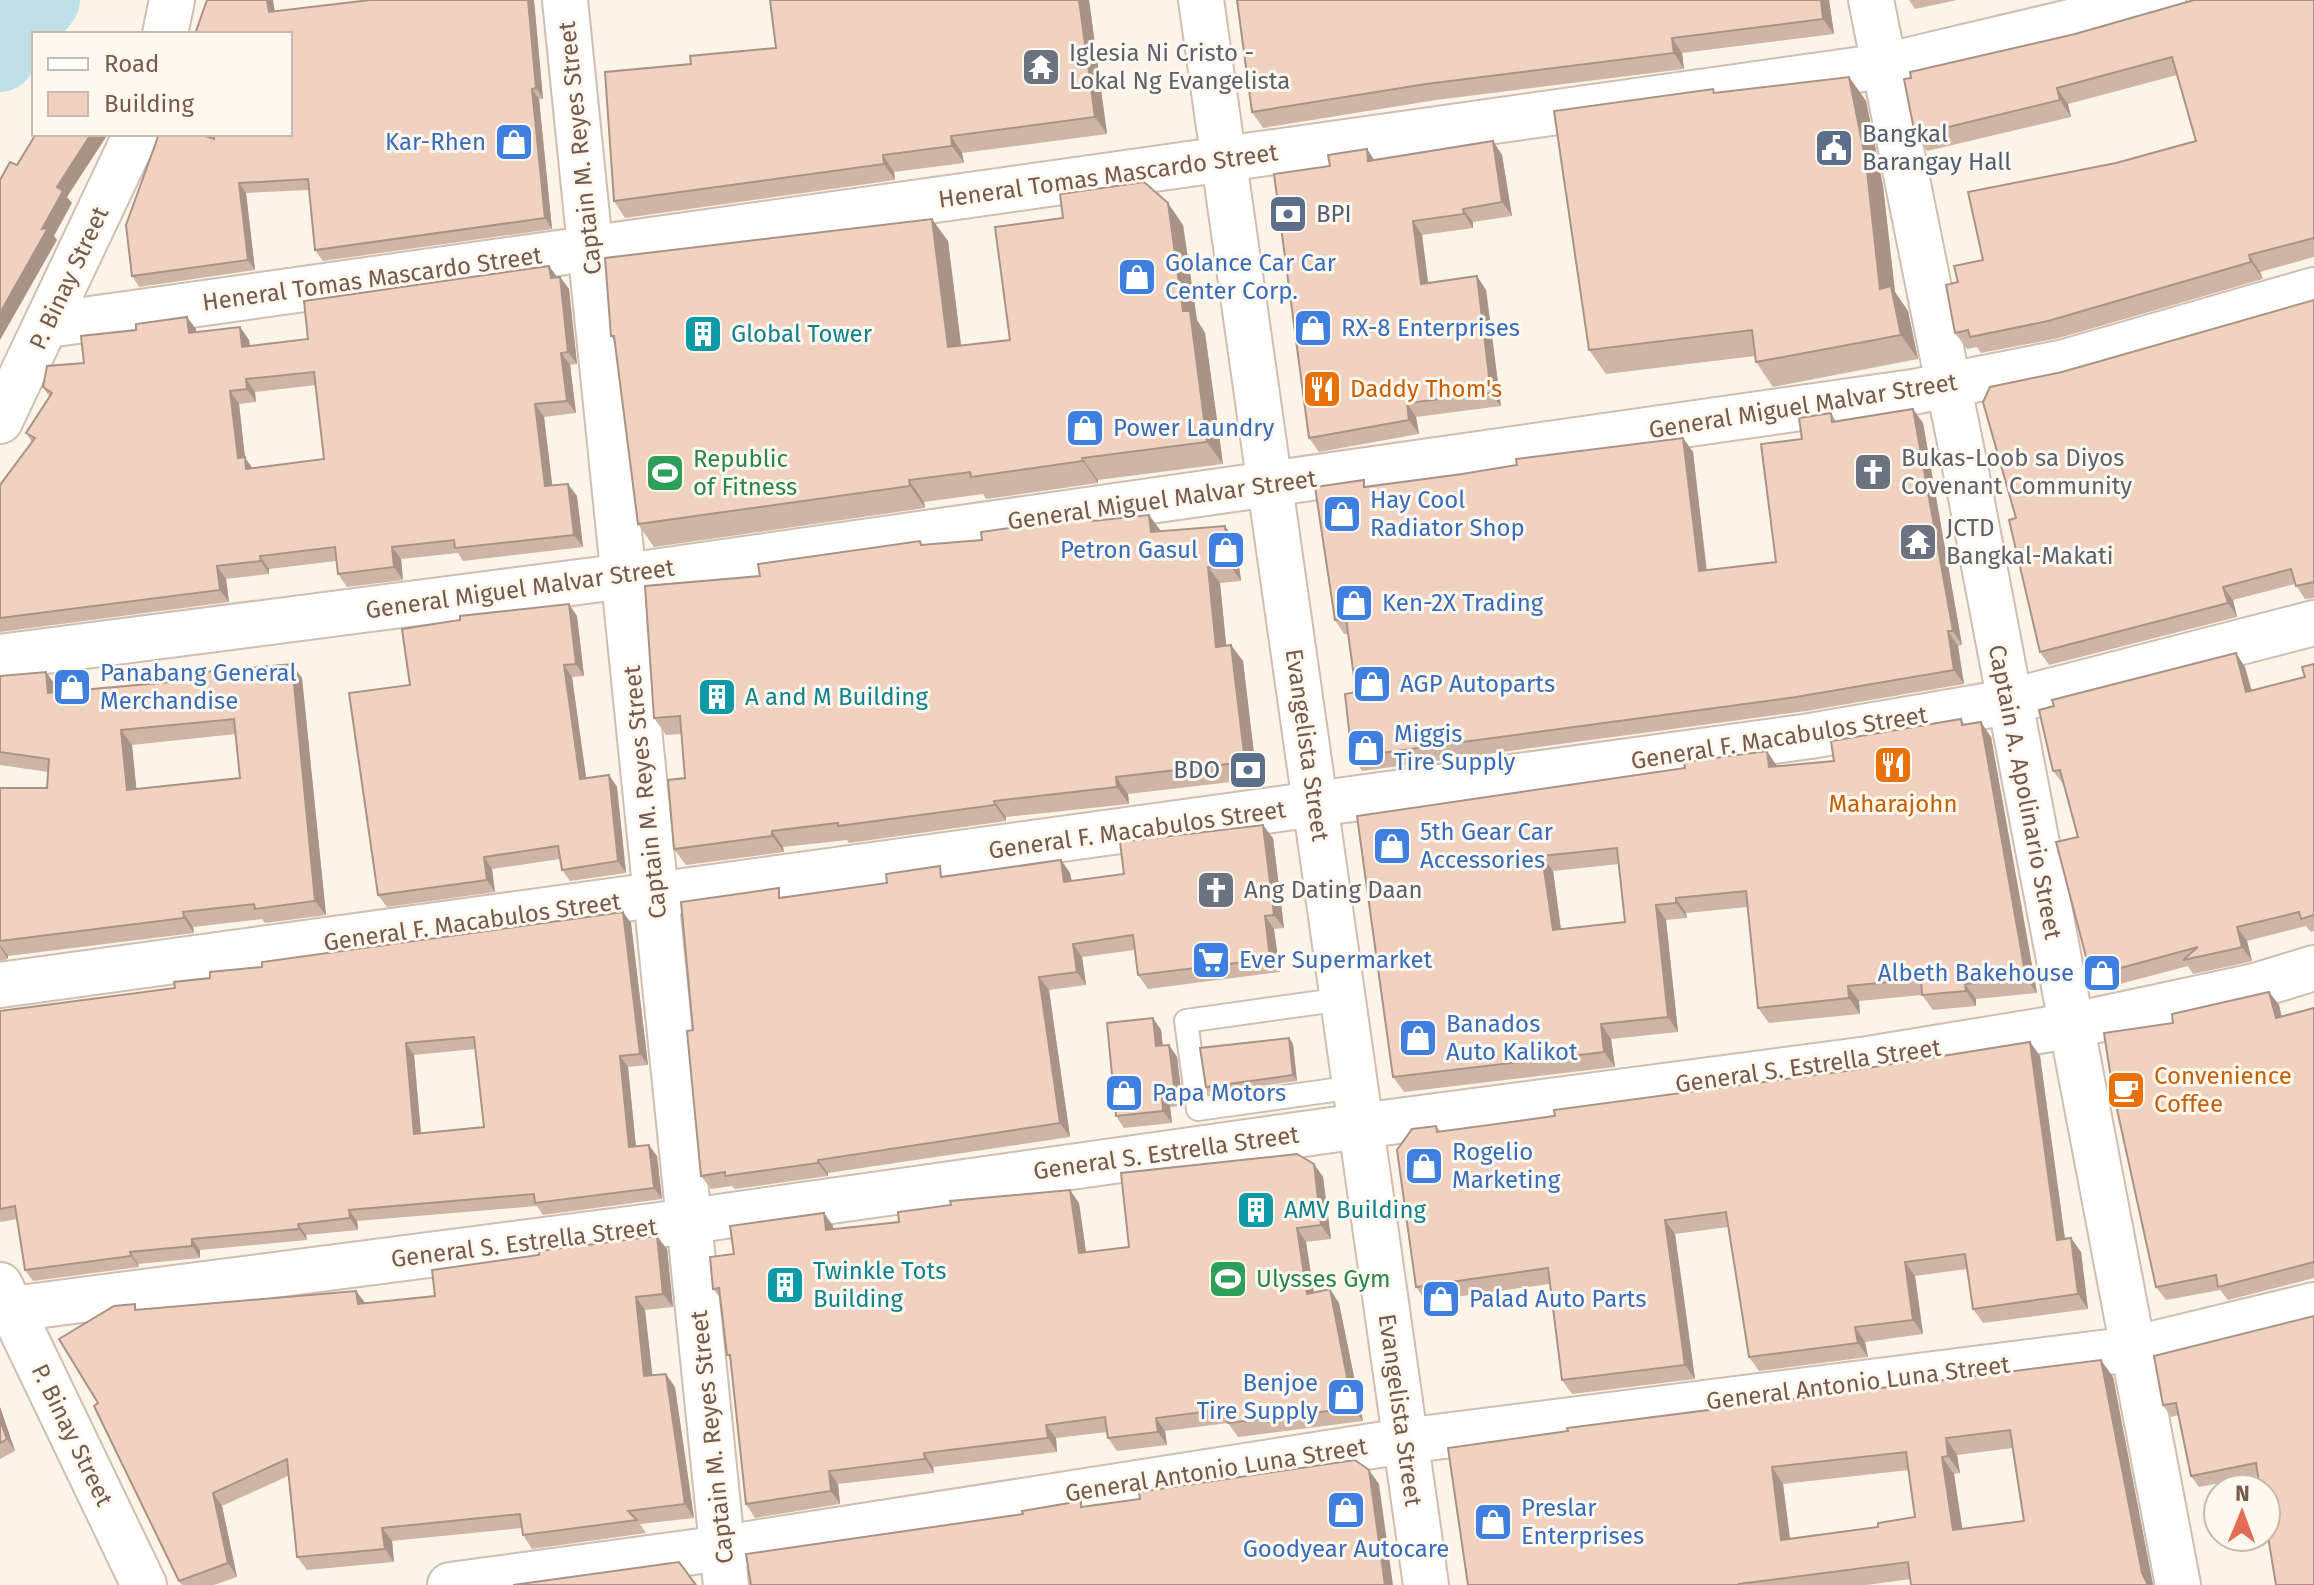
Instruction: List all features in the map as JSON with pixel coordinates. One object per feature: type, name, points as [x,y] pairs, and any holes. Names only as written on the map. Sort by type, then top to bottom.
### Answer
[{"type":"street","points":[[165,32],[172,0]]},
{"type":"street","name":"Captain M. Reyes Street","points":[[565,0],[725,1566]]},
{"type":"street","name":"Evangelista Street","points":[[1201,0],[1426,1585]]},
{"type":"street","name":"Captain A. Apolinario Street","points":[[1871,0],[2178,1585]]},
{"type":"street","name":"Heneral Tomas Mascardo Street","points":[[48,325],[1884,66],[2163,0]]},
{"type":"street","name":"P. Binay Street","points":[[0,421],[135,136]]},
{"type":"street","name":"General Miguel Malvar Street","points":[[0,657],[625,576],[1947,385],[2065,362],[2314,290]]},
{"type":"street","name":"General F. Macabulos Street","points":[[0,985],[1810,736],[2008,702],[2314,623]]},
{"type":"street","name":"General S. Estrella Street","points":[[6,1297],[690,1221],[1358,1106],[1868,1059],[2069,1026],[2255,986],[2314,968]]},
{"type":"street","name":"P. Binay Street","points":[[6,1297],[144,1585]]},
{"type":"street","name":"General Antonio Luna Street","points":[[450,1585],[725,1566],[1404,1441],[2132,1349],[2314,1305]]},
{"type":"lane","points":[[1343,999],[1186,1021],[1198,1109],[1358,1106]]},
{"type":"building","points":[[207,0],[267,0],[269,12],[370,0],[528,0],[536,88],[532,89],[545,218],[315,250],[308,179],[239,183],[248,260],[132,276],[126,225],[158,136],[206,136],[214,139],[214,136],[292,136],[292,32],[196,32]]},
{"type":"building","points":[[770,0],[1079,0],[1095,117],[951,136],[952,146],[883,155],[884,164],[614,201],[605,72],[691,64],[690,56],[776,48]]},
{"type":"building","points":[[1237,0],[1821,0],[1823,19],[1672,38],[1674,53],[1426,84],[1252,112]]},
{"type":"building","points":[[2194,0],[2314,0],[2314,238],[2249,255],[2251,262],[2048,321],[1970,337],[1968,330],[1955,333],[1946,285],[1958,282],[1954,266],[1983,260],[1968,192],[2116,163],[2196,141],[2172,57],[2057,88],[2060,100],[1915,135],[1904,79],[1911,78],[1910,72],[2075,34]]},
{"type":"building","points":[[1849,77],[1866,162],[1880,289],[1891,286],[1901,335],[1756,362],[1752,330],[1589,350],[1554,111],[1713,89],[1714,93]]},
{"type":"building","points":[[35,136],[90,136],[57,187],[63,191],[42,229],[48,228],[0,313],[0,180],[10,162],[17,165]]},
{"type":"building","points":[[1493,141],[1502,202],[1463,209],[1464,214],[1413,221],[1421,284],[1477,276],[1491,393],[1407,403],[1409,420],[1309,438],[1274,174],[1330,166],[1328,155],[1367,149],[1368,161]]},
{"type":"building","points":[[1144,182],[1168,203],[1183,311],[1190,311],[1207,442],[1082,458],[1083,461],[971,477],[970,472],[909,480],[910,486],[638,524],[614,336],[611,336],[605,258],[932,219],[948,347],[1010,340],[995,227],[1063,218],[1060,194]]},
{"type":"building","points":[[549,266],[551,278],[560,277],[568,352],[561,353],[567,401],[535,404],[545,486],[568,484],[574,535],[455,548],[454,540],[392,547],[394,567],[338,574],[335,547],[260,556],[261,561],[217,566],[220,590],[0,618],[0,485],[35,438],[26,433],[52,393],[43,387],[47,366],[84,363],[81,336],[136,330],[136,324],[187,317],[189,333],[240,327],[242,347],[308,339],[304,301]],"holes":[[[314,372],[324,459],[246,469],[245,457],[238,458],[230,391],[247,389],[246,379]]]},
{"type":"building","points":[[2314,300],[2314,582],[2296,586],[2291,569],[2223,587],[2228,603],[2040,652],[2009,520],[2016,518],[1983,402],[1990,387],[2062,372]]},
{"type":"building","points":[[1913,409],[1953,631],[1948,631],[1954,670],[1796,697],[1352,757],[1345,694],[1356,692],[1346,618],[1335,620],[1315,487],[1364,480],[1364,487],[1462,474],[1517,465],[1516,459],[1683,438],[1699,571],[1776,562],[1761,444],[1802,439],[1799,418],[1831,413],[1832,422]]},
{"type":"building","points":[[1149,515],[1151,532],[1225,526],[1229,564],[1208,567],[1216,647],[1231,645],[1245,762],[1116,777],[1117,787],[994,801],[995,805],[838,826],[838,823],[772,831],[772,836],[674,849],[668,780],[685,778],[680,716],[654,718],[645,586],[760,576],[758,564],[920,541],[921,545],[982,540],[981,532],[1092,516],[1093,521]]},
{"type":"building","points":[[569,604],[576,664],[564,665],[580,779],[609,775],[618,861],[562,870],[558,846],[484,857],[487,880],[378,895],[349,693],[410,685],[402,629],[460,620],[460,616]]},
{"type":"building","points":[[2236,653],[2246,692],[2305,677],[2302,667],[2314,664],[2314,915],[2301,919],[2299,912],[2237,927],[2242,947],[2239,948],[2183,960],[2198,947],[2091,976],[2056,842],[2078,837],[2060,770],[2053,771],[2039,710],[2054,706],[2052,700]]},
{"type":"building","points":[[292,664],[315,901],[255,909],[254,904],[183,912],[184,918],[0,941],[0,788],[47,788],[49,759],[0,752],[0,676],[46,672],[48,693],[170,682],[169,675]],"holes":[[[234,719],[240,778],[127,790],[121,730]]]},
{"type":"building","points":[[1961,719],[1962,725],[1981,722],[2026,978],[1965,984],[1966,991],[1922,995],[1921,979],[1848,986],[1849,998],[1758,1008],[1746,891],[1676,898],[1676,903],[1656,905],[1668,1017],[1601,1024],[1604,1052],[1393,1077],[1357,816],[1685,768],[1684,762],[1767,751],[1769,767],[1834,761],[1831,741]],"holes":[[[1617,848],[1625,922],[1553,930],[1542,856]]]},
{"type":"building","points":[[1263,825],[1274,915],[1265,916],[1270,959],[1138,975],[1133,935],[1073,944],[1077,972],[1039,977],[1060,1123],[818,1160],[818,1163],[725,1176],[725,1172],[701,1176],[687,1031],[693,1030],[681,902],[779,888],[779,898],[887,883],[886,874],[940,866],[941,877],[1061,860],[1064,882],[1124,874],[1120,842]]},
{"type":"building","points":[[623,912],[640,1054],[620,1056],[629,1147],[649,1145],[654,1188],[535,1203],[534,1194],[349,1210],[350,1218],[298,1224],[299,1229],[192,1239],[192,1246],[130,1252],[131,1256],[25,1270],[15,1206],[0,1209],[0,1011],[175,988],[174,982],[210,978],[210,972],[262,967],[262,962]],"holes":[[[474,1037],[484,1127],[414,1134],[406,1043]]]},
{"type":"building","points":[[2269,992],[2276,1018],[2314,1008],[2314,1262],[2218,1287],[2216,1275],[2156,1287],[2113,1091],[2104,1033],[2173,1023],[2172,1014]]},
{"type":"building","points":[[1153,1018],[1156,1046],[1169,1045],[1175,1094],[1162,1095],[1163,1111],[1116,1116],[1107,1023]]},
{"type":"building","points":[[1289,1038],[1293,1075],[1206,1087],[1200,1048]]},
{"type":"building","points":[[2030,1042],[2057,1240],[2071,1238],[2078,1294],[1973,1309],[1965,1254],[1905,1262],[1913,1320],[1855,1327],[1858,1343],[1749,1357],[1726,1212],[1665,1220],[1685,1365],[1562,1380],[1548,1268],[1416,1287],[1397,1150],[1412,1129],[1436,1126],[1437,1132],[1555,1116],[1554,1110],[1861,1069]]},
{"type":"building","points":[[1297,1154],[1314,1164],[1321,1225],[1297,1228],[1307,1294],[1330,1289],[1353,1408],[1228,1423],[1225,1409],[1156,1418],[1158,1432],[1108,1438],[1105,1417],[1046,1425],[1048,1438],[924,1453],[925,1459],[829,1471],[831,1491],[746,1504],[730,1355],[727,1355],[719,1288],[713,1289],[710,1257],[734,1254],[730,1226],[824,1213],[826,1230],[899,1222],[898,1212],[951,1205],[950,1201],[1070,1190],[1079,1253],[1129,1247],[1121,1173]]},
{"type":"building","points":[[657,1236],[663,1294],[636,1297],[644,1376],[666,1374],[685,1504],[628,1511],[637,1520],[523,1535],[520,1514],[382,1528],[385,1549],[297,1557],[287,1459],[213,1493],[228,1563],[179,1581],[94,1406],[98,1403],[59,1339],[114,1306],[135,1304],[135,1310],[356,1291],[358,1304],[435,1296],[432,1270],[539,1255],[539,1251]]},
{"type":"building","points":[[2314,1316],[2314,1585],[2276,1585],[2271,1553],[2282,1553],[2282,1473],[2258,1473],[2256,1463],[2191,1476],[2176,1403],[2163,1405],[2154,1356]]},
{"type":"building","points":[[2101,1360],[2142,1573],[2148,1585],[1911,1585],[1908,1562],[1739,1585],[1468,1585],[1448,1448],[1568,1431],[1567,1428]],"holes":[[[2010,1430],[2024,1521],[1953,1530],[1942,1457],[1948,1456],[1946,1438]],[[1906,1452],[1915,1517],[1878,1523],[1878,1527],[1781,1540],[1772,1467]]]},
{"type":"building","points":[[0,1420],[7,1439],[0,1443]]},
{"type":"building","points":[[1355,1460],[1369,1470],[1385,1585],[751,1585],[746,1554],[1023,1514],[1022,1511],[1081,1501],[1081,1507],[1140,1499],[1139,1492]]},
{"type":"building","points":[[679,1562],[696,1585],[513,1585]]},
{"type":"waterway","points":[[0,57],[45,0]]},
{"type":"place","name":"Iglesia Ni Cristo - Lokal Ng Evangelista","points":[[1041,67]]},
{"type":"place","name":"Kar-Rhen","points":[[514,142]]},
{"type":"place","name":"Bangkal Barangay Hall","points":[[1834,148]]},
{"type":"place","name":"BPI","points":[[1288,214]]},
{"type":"place","name":"Golance Car Car Center Corp.","points":[[1137,277]]},
{"type":"place","name":"RX-8 Enterprises","points":[[1313,328]]},
{"type":"place","name":"Global Tower","points":[[703,334]]},
{"type":"place","name":"Daddy Thom's","points":[[1322,389]]},
{"type":"place","name":"Power Laundry","points":[[1085,428]]},
{"type":"place","name":"Bukas-Loob sa Diyos Covenant Community","points":[[1873,472]]},
{"type":"place","name":"Republic of Fitness","points":[[665,473]]},
{"type":"place","name":"Hay Cool Radiator Shop","points":[[1342,514]]},
{"type":"place","name":"JCTD Bangkal-Makati","points":[[1918,542]]},
{"type":"place","name":"Petron Gasul","points":[[1226,550]]},
{"type":"place","name":"Ken-2X Trading","points":[[1354,603]]},
{"type":"place","name":"AGP Autoparts","points":[[1372,684]]},
{"type":"place","name":"Panabang General Merchandise","points":[[72,687]]},
{"type":"place","name":"A and M Building","points":[[717,697]]},
{"type":"place","name":"Miggis Tire Supply","points":[[1366,748]]},
{"type":"place","name":"Maharajohn","points":[[1893,765]]},
{"type":"place","name":"BDO","points":[[1248,770]]},
{"type":"place","name":"5th Gear Car Accessories","points":[[1392,846]]},
{"type":"place","name":"Ang Dating Daan","points":[[1216,890]]},
{"type":"place","name":"Ever Supermarket","points":[[1211,960]]},
{"type":"place","name":"Albeth Bakehouse","points":[[2102,973]]},
{"type":"place","name":"Banados Auto Kalikot","points":[[1418,1038]]},
{"type":"place","name":"Convenience Coffee","points":[[2126,1090]]},
{"type":"place","name":"Papa Motors","points":[[1124,1093]]},
{"type":"place","name":"Rogelio Marketing","points":[[1424,1166]]},
{"type":"place","name":"AMV Building","points":[[1256,1210]]},
{"type":"place","name":"Ulysses Gym","points":[[1228,1279]]},
{"type":"place","name":"Twinkle Tots Building","points":[[785,1285]]},
{"type":"place","name":"Palad Auto Parts","points":[[1441,1299]]},
{"type":"place","name":"Benjoe Tire Supply","points":[[1346,1397]]},
{"type":"place","name":"Goodyear Autocare","points":[[1346,1510]]},
{"type":"place","name":"Preslar Enterprises","points":[[1493,1522]]}]
